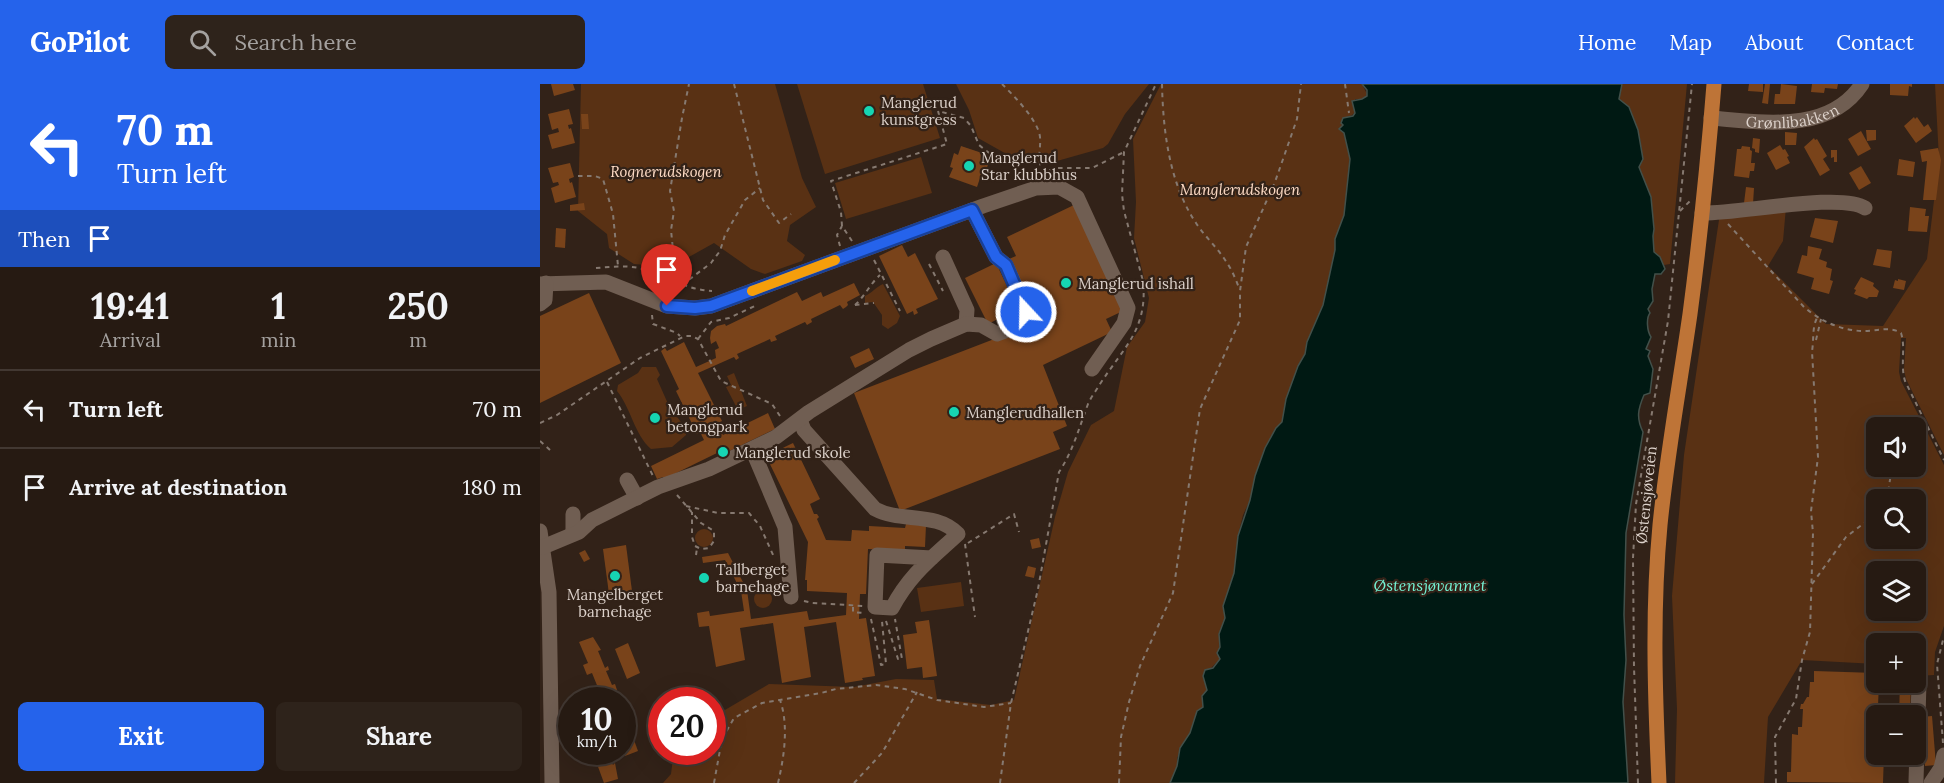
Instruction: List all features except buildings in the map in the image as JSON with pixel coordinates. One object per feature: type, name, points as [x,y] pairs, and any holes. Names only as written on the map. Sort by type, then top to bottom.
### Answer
[{"type":"main road","name":"Østensjøveien","points":[[1659,783],[1656,676],[1659,545],[1668,453],[1690,313],[1702,213],[1714,84]]},
{"type":"street","name":"Grønlibakken","points":[[1711,118],[1766,122],[1816,118],[1843,105],[1862,84]]},
{"type":"street","points":[[540,304],[545,300],[543,283],[606,282],[667,306],[695,308],[711,306],[1036,188],[1059,187],[1077,197],[1128,308],[1124,323],[1092,369]]},
{"type":"street","points":[[1702,213],[1814,202],[1853,203],[1865,208]]},
{"type":"street","points":[[543,547],[584,529],[592,520],[663,485],[710,469],[752,449],[909,350],[966,324],[981,326],[997,334],[1024,324],[1026,312],[1006,265],[996,257],[972,210]]},
{"type":"street","points":[[943,257],[967,310],[966,324]]},
{"type":"street","points":[[794,424],[804,430],[875,509],[884,514],[943,523],[962,540],[932,558],[912,576],[892,608],[875,607],[877,555],[932,558]]},
{"type":"street","points":[[752,449],[785,527],[791,597]]},
{"type":"street","points":[[627,480],[637,498]]},
{"type":"street","points":[[573,514],[573,534]]},
{"type":"street","points":[[540,531],[548,580],[552,783]]},
{"type":"street","points":[[1919,783],[1920,693]]},
{"type":"street","points":[[1919,783],[1941,768],[1943,755]]},
{"type":"path","points":[[658,298],[674,260],[671,230],[674,212],[670,191],[689,84]]},
{"type":"path","points":[[734,84],[763,200],[778,223],[791,214]]},
{"type":"path","points":[[1002,84],[1036,125],[1040,136],[1039,163],[1043,171],[1058,168],[1092,168],[1124,152],[1156,84]]},
{"type":"path","points":[[1162,84],[1165,134],[1179,187],[1195,222],[1228,263],[1240,291]]},
{"type":"path","points":[[1119,783],[1121,737],[1129,702],[1140,666],[1173,593],[1200,409],[1240,320],[1240,291],[1246,247],[1275,182],[1297,119],[1301,84]]},
{"type":"path","points":[[1345,84],[1349,113]]},
{"type":"path","points":[[1638,783],[1633,558],[1636,504],[1664,349],[1692,84]]},
{"type":"path","points":[[857,254],[842,226],[841,212],[831,181],[947,144],[938,111],[964,118],[971,126],[979,145],[993,156]]},
{"type":"path","points":[[578,176],[595,176],[603,179],[613,214],[618,266]]},
{"type":"path","points":[[682,285],[711,263],[720,252],[725,235],[745,200],[760,188]]},
{"type":"path","points":[[1680,211],[1693,198]]},
{"type":"path","points":[[1720,213],[1804,307],[1819,318],[1848,329],[1861,331],[1894,329],[1901,333],[1903,377],[1944,460]]},
{"type":"path","points":[[842,226],[837,235],[880,275],[900,311]]},
{"type":"path","points":[[591,268],[618,266],[638,268],[682,285],[715,290]]},
{"type":"path","points":[[874,303],[855,305],[865,296],[866,290],[880,275]]},
{"type":"path","points":[[698,339],[711,322],[729,318],[758,305]]},
{"type":"path","points":[[654,309],[653,324],[677,333],[680,337]]},
{"type":"path","points":[[1776,783],[1775,737],[1796,699],[1802,660],[1810,632],[1813,533],[1811,512],[1818,457],[1813,346],[1819,318]]},
{"type":"path","points":[[540,423],[557,415],[640,358],[680,337],[692,336],[698,339],[721,381],[772,404],[794,424]]},
{"type":"path","points":[[607,382],[663,485],[701,523],[714,531],[716,537],[712,546],[697,548]]},
{"type":"path","points":[[1000,783],[1011,703],[1038,588],[1059,472],[1078,436],[1088,403]]},
{"type":"path","points":[[1926,435],[1930,432]]},
{"type":"path","points":[[540,441],[550,450]]},
{"type":"path","points":[[686,506],[718,513],[749,513],[760,526],[778,566]]},
{"type":"path","points":[[692,512],[692,537],[697,548],[696,555]]},
{"type":"path","points":[[975,617],[962,540],[1014,514],[1019,532]]},
{"type":"path","points":[[1811,585],[1846,537],[1866,522]]},
{"type":"path","points":[[791,597],[812,603],[853,606],[853,612],[871,614],[872,632],[881,665],[886,664],[881,619],[885,619],[898,659],[902,658],[892,608]]},
{"type":"path","points":[[1943,755],[1937,664],[1944,636]]},
{"type":"path","points":[[714,783],[722,739],[734,718],[762,703],[821,693],[836,688],[876,686],[918,692],[937,700],[984,707],[1011,703]]},
{"type":"path","points":[[854,783],[882,753],[918,692]]},
{"type":"path","points":[[778,783],[782,765],[784,725],[784,711],[780,700]]},
{"type":"green space","name":"Rognerudskogen","points":[[581,84],[775,84],[802,178],[816,207],[790,225],[787,241],[805,255],[802,261],[765,274],[751,269],[714,243],[671,267],[634,264],[609,248],[607,234],[578,211]]},
{"type":"green space","name":"Manglerud kunstgress","points":[[797,84],[923,84],[940,138],[825,174]]},
{"type":"green space","points":[[956,84],[1149,84],[1125,114],[1108,144],[1103,148],[1057,161],[1024,164],[978,138],[969,110]]},
{"type":"green space","name":"Manglerudskogen","points":[[1161,84],[1362,84],[1367,94],[1364,99],[1355,99],[1354,113],[1343,118],[1341,123],[1350,159],[1344,215],[1335,239],[1335,250],[1323,305],[1286,399],[1282,422],[1265,448],[1255,476],[1238,536],[1234,573],[1223,606],[1226,614],[1219,634],[1220,659],[1203,676],[1207,690],[1202,699],[1203,707],[1197,711],[1190,733],[1177,758],[1177,766],[1170,783],[663,783],[671,774],[672,765],[726,765],[726,709],[769,684],[854,687],[896,679],[934,680],[937,699],[991,705],[1014,700],[1055,517],[1068,472],[1091,425],[1114,411],[1127,347],[1145,322],[1149,298],[1134,238],[1136,202],[1133,139]]},
{"type":"green space","points":[[1622,84],[1687,84],[1670,264],[1664,265],[1654,252],[1651,197],[1639,167],[1642,154],[1640,138],[1629,108],[1619,99]]},
{"type":"green space","points":[[1935,84],[1944,84],[1944,455],[1906,379],[1904,370],[1906,338],[1901,338],[1899,372],[1901,381],[1919,417],[1866,417],[1866,477],[1926,477],[1926,430],[1944,465],[1944,626],[1935,652],[1934,675],[1926,675],[1926,633],[1866,633],[1866,663],[1802,660],[1768,717],[1764,783],[1675,783],[1677,709],[1672,596],[1684,455],[1720,213],[1786,207],[1783,241],[1768,266],[1826,324],[1883,326],[1927,259],[1939,159]]},
{"type":"green space","points":[[921,157],[932,193],[846,219],[835,183]]},
{"type":"green space","points":[[883,284],[900,316],[897,323],[888,329],[882,325],[882,315],[873,302],[865,303],[865,296]]},
{"type":"green space","name":"Manglerud betongpark","points":[[642,367],[656,367],[660,375],[657,379],[669,406],[686,429],[686,435],[672,447],[651,449],[645,443],[617,391],[618,385],[638,373]]},
{"type":"green space","points":[[734,373],[747,406],[738,410],[726,387],[731,385],[727,376]]},
{"type":"green space","points":[[704,529],[710,532],[713,538],[710,544],[704,547],[698,544],[695,538],[698,532]]},
{"type":"green space","points":[[961,582],[964,606],[921,612],[917,588]]},
{"type":"green space","points":[[759,590],[767,590],[772,595],[770,606],[759,608],[754,603],[754,595]]},
{"type":"water","name":"Østensjøvannet","points":[[1362,84],[1622,84],[1619,99],[1629,107],[1638,130],[1643,159],[1639,167],[1651,197],[1654,252],[1660,257],[1665,269],[1661,274],[1655,274],[1652,289],[1653,301],[1648,309],[1651,337],[1646,349],[1650,351],[1648,356],[1653,369],[1650,393],[1644,395],[1639,409],[1639,422],[1643,432],[1626,533],[1624,615],[1626,660],[1623,702],[1628,783],[1170,783],[1177,766],[1180,748],[1190,733],[1197,711],[1203,707],[1202,696],[1207,690],[1203,676],[1205,670],[1213,668],[1220,659],[1217,653],[1220,647],[1219,634],[1225,618],[1223,606],[1234,573],[1238,536],[1255,476],[1265,448],[1282,422],[1286,399],[1323,305],[1335,250],[1335,239],[1344,215],[1350,159],[1344,133],[1339,129],[1343,125],[1341,123],[1343,118],[1353,116],[1355,113],[1352,101],[1367,96],[1367,90]]},
{"type":"slow traffic","points":[[752,291],[835,260]]},
{"type":"place","name":"Manglerud kunstgress","points":[[869,111]]},
{"type":"place","name":"Manglerud Star klubbhus","points":[[969,166]]},
{"type":"place","name":"Manglerud ishall","points":[[1066,283]]},
{"type":"place","name":"Manglerudhallen","points":[[954,412]]},
{"type":"place","name":"Manglerud betongpark","points":[[655,418]]},
{"type":"place","name":"Manglerud skole","points":[[723,452]]},
{"type":"place","name":"Mangelberget barnehage","points":[[615,576]]},
{"type":"place","name":"Tallberget barnehage","points":[[704,578]]},
{"type":"route","points":[[667,306],[695,308],[711,306],[972,210],[996,257],[1006,265],[1026,312]]}]
